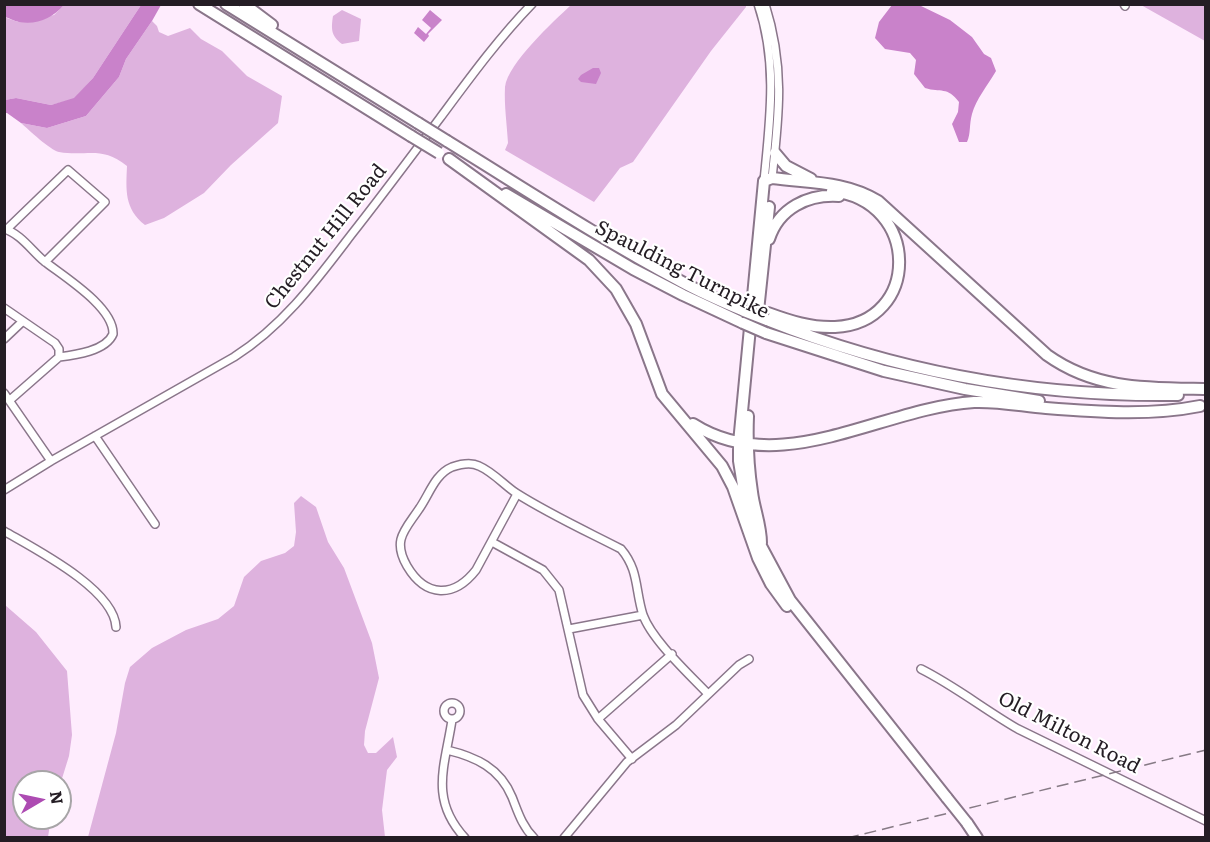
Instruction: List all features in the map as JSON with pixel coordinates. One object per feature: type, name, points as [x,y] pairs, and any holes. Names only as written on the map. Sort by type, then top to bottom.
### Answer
[{"type":"highway","name":"Spaulding Turnpike","points":[[199,4],[598,250],[683,295],[766,333],[884,371],[997,395],[1081,404],[1203,406]]},
{"type":"highway","name":"Spaulding Turnpike","points":[[226,4],[566,215],[683,283],[768,316],[817,339],[920,368],[992,382],[1056,391],[1100,394],[1206,394]]},
{"type":"highway","points":[[244,4],[324,65]]},
{"type":"highway","points":[[775,153],[792,170],[832,185]]},
{"type":"highway","points":[[449,159],[589,260],[604,275],[624,302],[633,319],[662,394],[722,466],[733,487],[761,566],[788,608],[802,616]]},
{"type":"highway","points":[[769,181],[855,188],[878,201],[1047,355],[1088,378],[1168,388],[1206,389]]},
{"type":"highway","points":[[768,316],[801,324],[836,327],[856,323],[873,314],[894,287],[898,274],[899,249],[887,221],[865,202],[854,196],[769,181]]},
{"type":"highway","points":[[743,444],[763,268],[769,181]]},
{"type":"highway","points":[[769,181],[743,444],[761,529],[761,543],[790,600],[977,837]]},
{"type":"highway","points":[[763,268],[772,232],[780,217],[791,208],[820,196],[837,196],[865,202]]},
{"type":"highway","points":[[677,414],[715,436],[760,446],[799,443],[957,403],[990,402],[1098,412],[1174,411],[1203,406]]},
{"type":"street","name":"Chestnut Hill Road","points":[[4,490],[228,361],[259,340],[280,322],[333,259],[473,74],[532,4]]},
{"type":"street","points":[[758,4],[768,45],[772,77],[769,181]]},
{"type":"street","points":[[765,4],[773,33],[780,76],[775,153],[769,181]]},
{"type":"street","points":[[10,399],[59,357],[90,350],[108,342],[113,334],[108,318],[83,290],[45,262],[6,229],[68,170],[105,202],[45,262]]},
{"type":"street","points":[[4,308],[55,343],[59,349],[59,357]]},
{"type":"street","points":[[4,339],[23,321]]},
{"type":"street","points":[[4,393],[51,462]]},
{"type":"street","points":[[95,436],[155,524]]},
{"type":"street","points":[[517,494],[492,542],[469,579],[451,590],[439,591],[426,586],[411,572],[402,554],[400,543],[406,524],[418,511],[439,477],[454,466],[467,464],[479,466],[517,494],[621,549],[631,561],[643,615],[651,632],[708,694]]},
{"type":"street","points":[[4,531],[65,568],[90,587],[110,607],[115,615],[116,627]]},
{"type":"street","points":[[492,542],[537,566],[550,577],[559,590],[583,695],[598,719],[632,759]]},
{"type":"street","points":[[569,629],[643,615]]},
{"type":"street","points":[[598,719],[672,654]]},
{"type":"street","points":[[564,837],[611,780],[632,759],[676,725],[739,665],[749,659]]},
{"type":"street","name":"Old Milton Road","points":[[921,669],[950,684],[1018,729],[1206,821]]},
{"type":"street","points":[[452,720],[442,782],[443,800],[448,817],[465,837]]},
{"type":"street","points":[[447,750],[477,758],[496,773],[510,793],[522,822],[534,837]]},
{"type":"shaded area","points":[[4,5],[64,5],[44,20],[26,23],[5,17]]},
{"type":"shaded area","points":[[64,5],[141,5],[93,78],[74,99],[51,105],[16,98],[5,100],[4,17],[18,22],[54,15]]},
{"type":"shaded area","points":[[141,5],[161,5],[126,59],[119,77],[86,116],[47,128],[21,123],[5,113],[5,100],[16,98],[51,105],[74,98],[93,78]]},
{"type":"shaded area","points":[[571,5],[746,5],[633,162],[620,168],[594,202],[505,150],[508,143],[505,87],[508,77],[532,43]]},
{"type":"shaded area","points":[[892,5],[919,5],[950,20],[972,37],[984,54],[991,58],[996,71],[974,108],[967,142],[959,142],[952,124],[958,112],[959,102],[955,97],[947,92],[925,88],[914,74],[916,60],[910,53],[885,49],[875,38],[879,22]]},
{"type":"shaded area","points":[[1141,5],[1205,5],[1205,41]]},
{"type":"shaded area","points":[[342,10],[361,19],[359,41],[342,44],[334,35],[333,16]]},
{"type":"shaded area","points":[[430,10],[442,20],[428,34],[424,42],[414,33],[418,27],[426,34],[431,28],[422,20]]},
{"type":"shaded area","points":[[152,21],[159,32],[168,36],[190,28],[201,39],[222,51],[247,76],[282,96],[278,123],[204,193],[164,218],[145,225],[138,219],[130,205],[127,191],[127,166],[101,154],[59,152],[21,123],[47,128],[86,116],[119,77],[126,59]]},
{"type":"shaded area","points":[[593,68],[599,68],[601,73],[596,84],[581,82],[578,79],[581,75]]},
{"type":"shaded area","points":[[301,496],[316,507],[328,542],[344,568],[372,643],[379,678],[365,731],[364,745],[368,753],[376,753],[393,737],[397,757],[387,770],[382,810],[385,837],[88,837],[116,733],[130,667],[152,648],[186,630],[218,619],[234,606],[244,577],[261,561],[285,553],[294,546],[296,532],[294,503]]},
{"type":"shaded area","points":[[5,605],[36,632],[67,671],[72,735],[65,770],[12,770],[12,830],[49,830],[48,837],[5,837]]},
{"type":"railway","points":[[847,838],[1206,750]]}]
